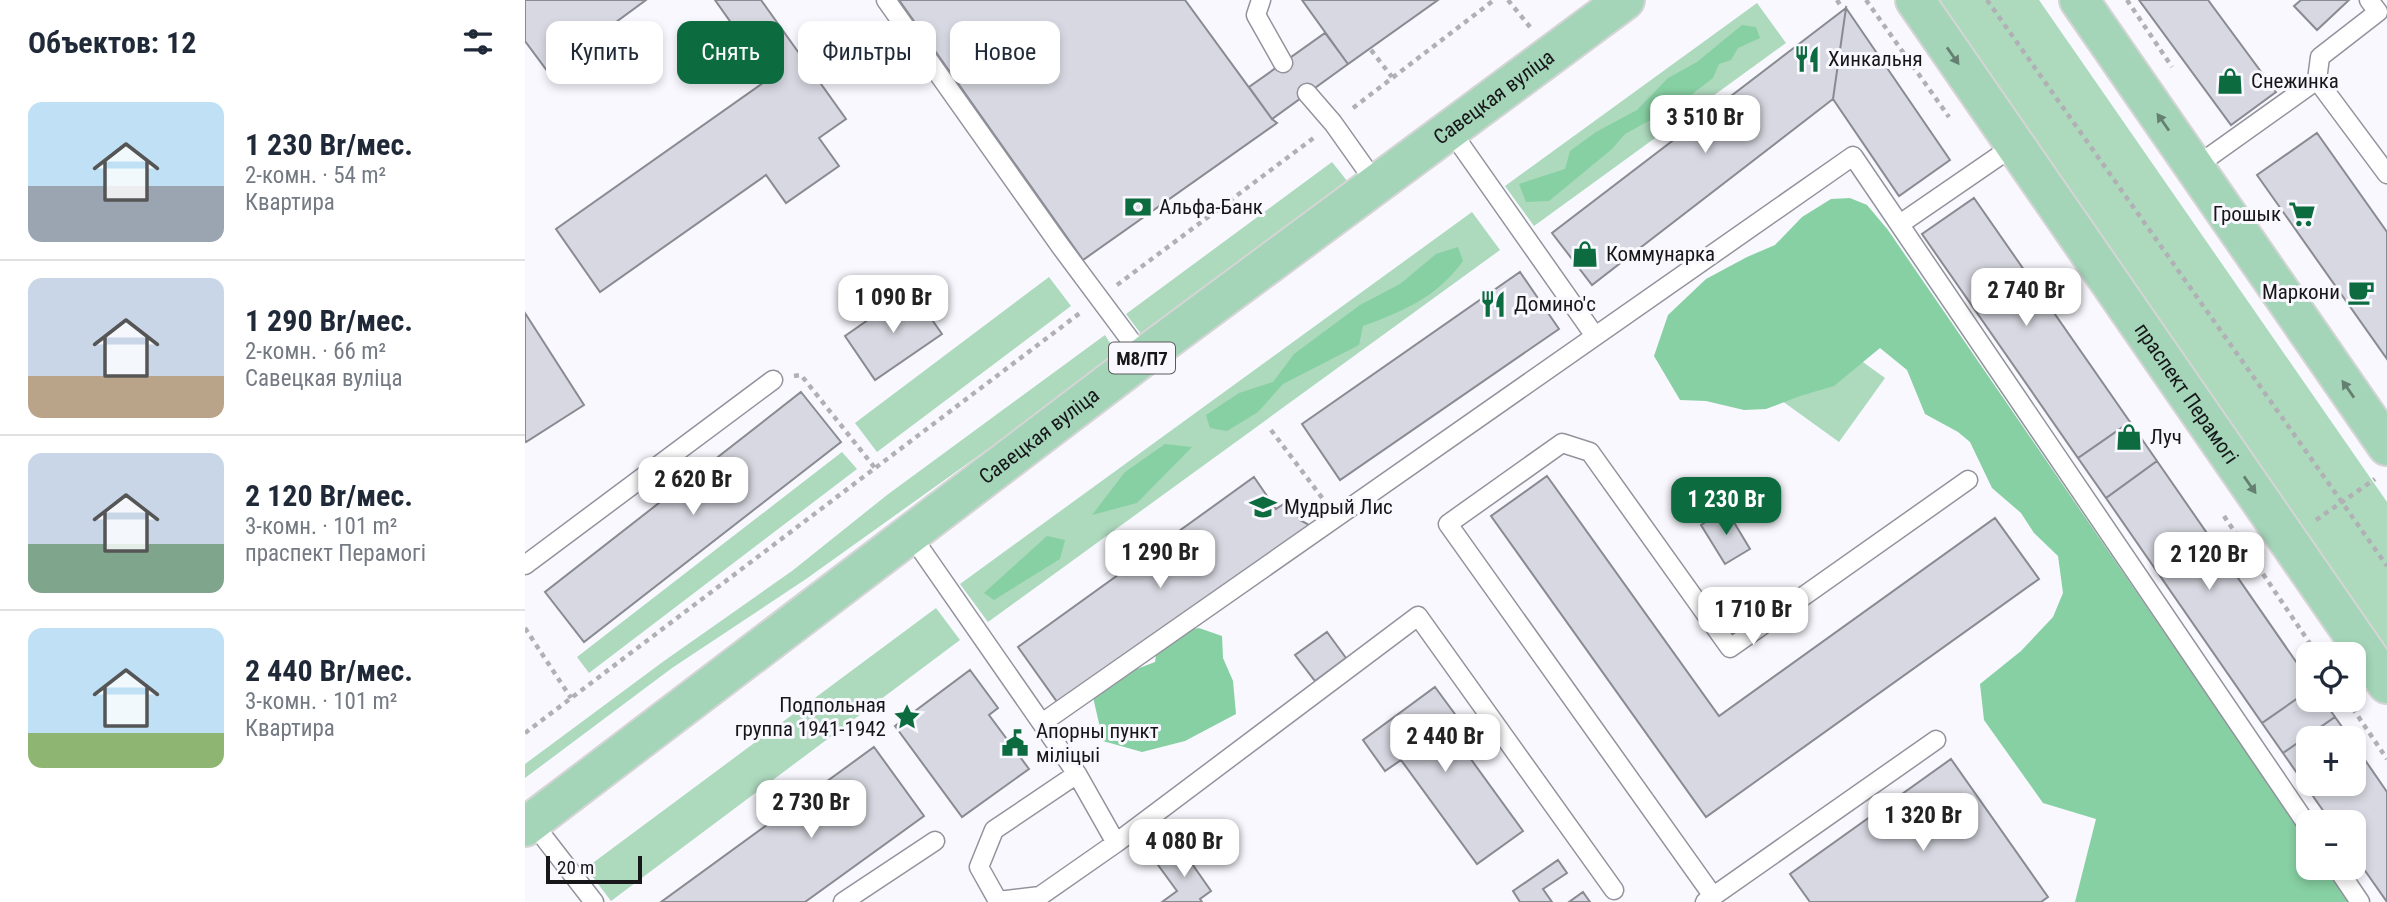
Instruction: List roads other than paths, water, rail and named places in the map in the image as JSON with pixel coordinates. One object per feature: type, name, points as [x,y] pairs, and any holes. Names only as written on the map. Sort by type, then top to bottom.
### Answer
[{"type":"main road","name":"Савецкая вуліца","points":[[528,825],[1143,357],[1625,0]]},
{"type":"main road","name":"праспект Перамогі","points":[[1915,0],[2387,684]]},
{"type":"main road","points":[[2079,0],[2195,167],[2381,462]]},
{"type":"lane","points":[[886,0],[1061,247],[1143,357]]},
{"type":"lane","points":[[1261,0],[1256,16],[1283,62]]},
{"type":"lane","points":[[2378,12],[2320,57],[2317,80],[2387,174]]},
{"type":"lane","points":[[2195,167],[2317,80]]},
{"type":"lane","points":[[1307,93],[1333,123],[1377,185]]},
{"type":"lane","points":[[1451,131],[1595,336]]},
{"type":"lane","points":[[1900,224],[2015,145]]},
{"type":"lane","points":[[1042,723],[1853,156],[2297,810]]},
{"type":"lane","points":[[525,565],[773,380]]},
{"type":"lane","points":[[1935,740],[1709,899],[1448,524],[1562,443],[1590,452],[1730,649],[1968,480]]},
{"type":"lane","points":[[911,536],[1077,774],[1116,843]]},
{"type":"lane","points":[[1077,774],[994,830],[979,867],[998,901],[1040,896],[1116,843],[1418,617],[1613,890]]},
{"type":"lane","points":[[528,825],[594,902]]},
{"type":"lane","points":[[843,902],[935,841]]},
{"type":"lane","points":[[2345,880],[2360,902]]},
{"type":"place","name":"Хинкальня","points":[[1807,59]]},
{"type":"place","name":"Снежинка","points":[[2230,81]]},
{"type":"place","name":"Альфа-Банк","points":[[1138,207]]},
{"type":"place","name":"Грошык","points":[[2302,214]]},
{"type":"place","name":"Коммунарка","points":[[1585,254]]},
{"type":"place","name":"Маркони","points":[[2361,292]]},
{"type":"place","name":"Домино'c","points":[[1493,304]]},
{"type":"place","name":"Луч","points":[[2129,437]]},
{"type":"place","name":"Мудрый Лис","points":[[1263,507]]},
{"type":"place","name":"Подпольная группа 1941-1942","points":[[907,717]]},
{"type":"place","name":"Апорны пункт міліцыі","points":[[1015,743]]}]
